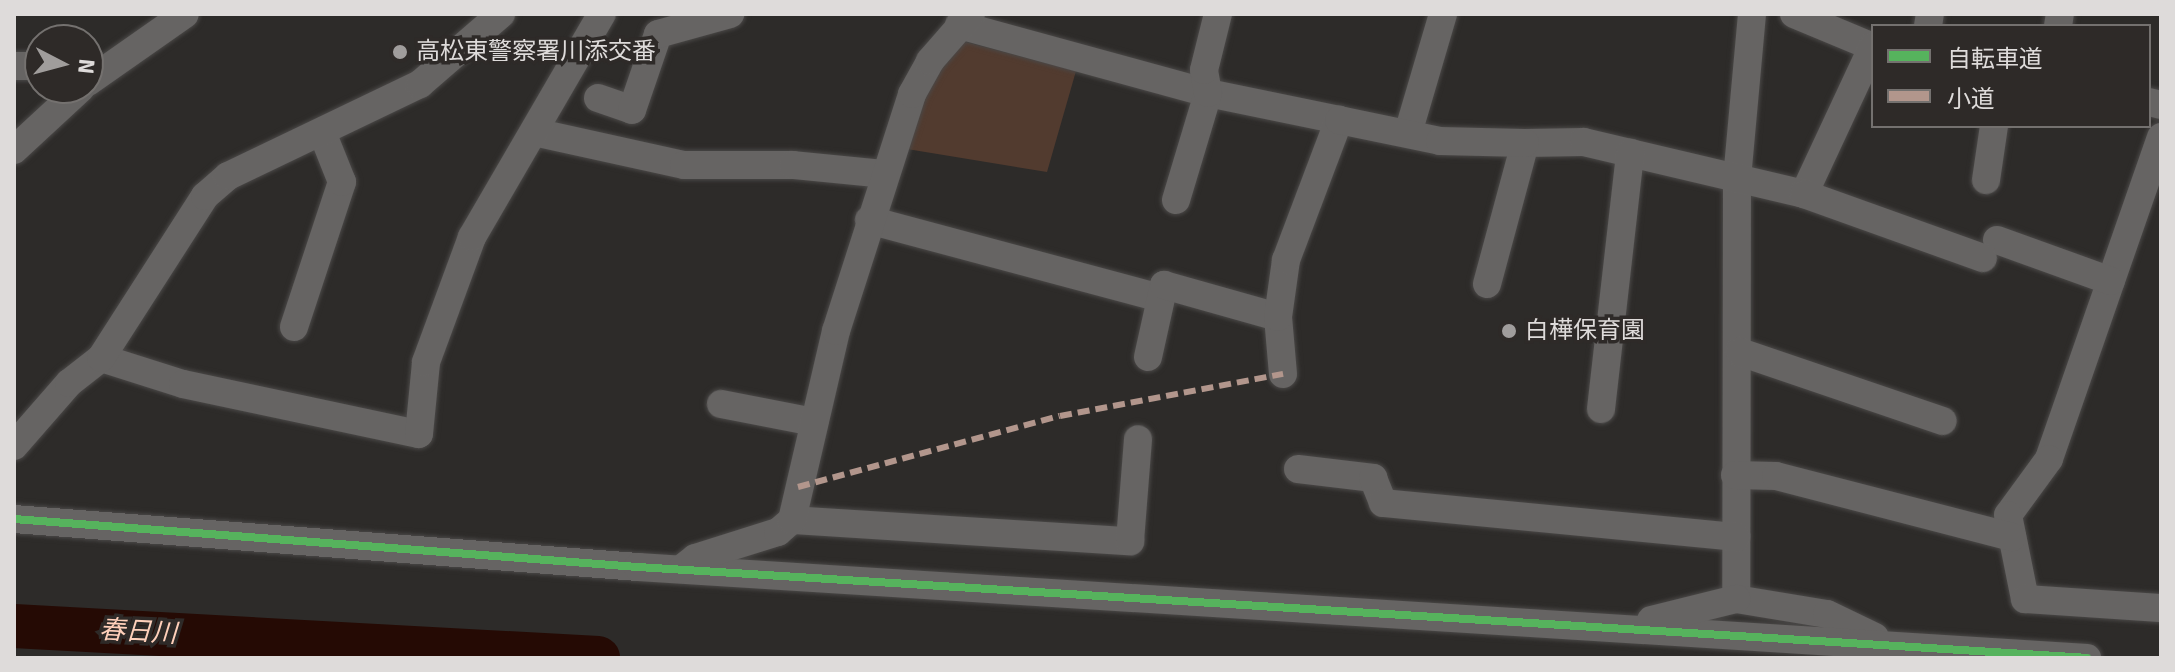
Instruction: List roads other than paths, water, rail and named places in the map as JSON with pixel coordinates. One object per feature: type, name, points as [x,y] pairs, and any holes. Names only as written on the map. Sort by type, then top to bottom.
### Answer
[{"type":"street","points":[[104,71],[185,14]]},
{"type":"street","points":[[14,446],[69,383],[101,358],[205,196],[228,176],[420,84],[501,14]]},
{"type":"street","points":[[101,358],[183,384],[419,434],[426,362],[472,237],[602,14]]},
{"type":"street","points":[[1176,200],[1208,93],[1204,70],[1218,14]]},
{"type":"street","points":[[1408,133],[1443,14]]},
{"type":"street","points":[[1736,599],[1735,475],[1740,352],[1737,178],[1752,14]]},
{"type":"street","points":[[1794,14],[1871,45]]},
{"type":"street","points":[[680,569],[695,558],[778,532],[792,520],[814,422],[869,220],[912,94],[965,20],[1208,93],[1339,120],[1451,142],[1584,142],[1804,194],[2111,281]]},
{"type":"street","points":[[598,98],[632,110],[658,34],[716,22]]},
{"type":"street","points":[[1804,194],[1871,50]]},
{"type":"street","points":[[14,150],[64,104]]},
{"type":"street","points":[[1283,374],[1278,317],[1286,260],[1339,120]]},
{"type":"street","points":[[1986,180],[1994,128]]},
{"type":"street","points":[[294,327],[342,182],[322,132]]},
{"type":"street","points":[[534,132],[684,165],[778,164],[885,174]]},
{"type":"street","points":[[2161,137],[2151,200],[2111,281],[2049,459],[2008,515],[2025,599],[2161,608]]},
{"type":"street","points":[[1487,284],[1525,143]]},
{"type":"street","points":[[1601,409],[1630,153]]},
{"type":"street","points":[[869,220],[1161,298]]},
{"type":"street","points":[[1148,357],[1164,285],[1278,317]]},
{"type":"street","points":[[1740,352],[1943,421]]},
{"type":"street","points":[[721,404],[814,422]]},
{"type":"street","points":[[792,520],[1130,541],[1138,439]]},
{"type":"street","points":[[1298,469],[1373,478],[1383,503],[1736,537]]},
{"type":"street","points":[[1735,475],[1776,476],[2012,537]]},
{"type":"street","points":[[14,519],[680,569],[1882,642],[2087,658]]},
{"type":"street","points":[[1624,626],[1736,599],[1827,614],[1882,642]]},
{"type":"waterway","name":"春日川","points":[[14,626],[598,658]]},
{"type":"place","name":"高松東警察署川添交番","points":[[400,52]]},
{"type":"place","name":"白樺保育園","points":[[1509,331]]}]
